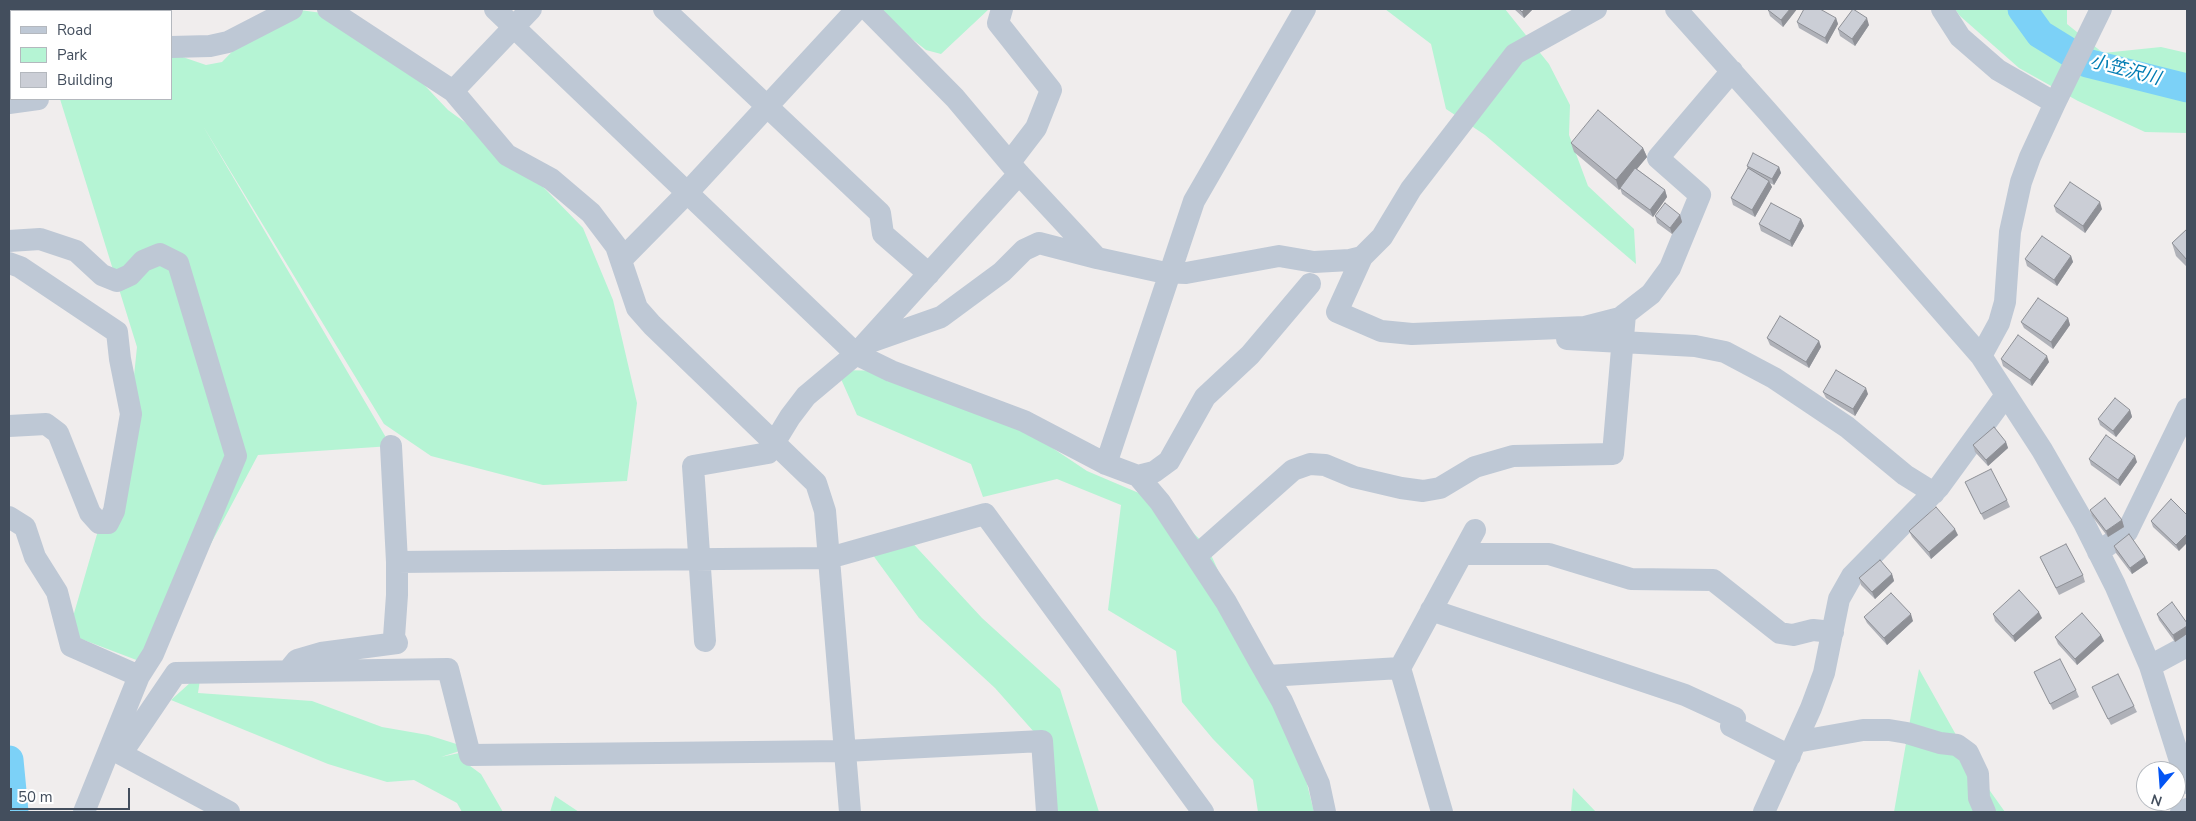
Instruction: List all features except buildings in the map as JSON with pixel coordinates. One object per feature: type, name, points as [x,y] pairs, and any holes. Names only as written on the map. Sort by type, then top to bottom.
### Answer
[{"type":"street","points":[[172,47],[210,46],[228,42],[292,9]]},
{"type":"street","points":[[328,9],[453,91],[507,155],[551,178],[591,213],[616,246],[637,308],[652,326],[773,444],[816,483],[825,511],[850,812]]},
{"type":"street","points":[[495,9],[687,193],[861,349],[892,372],[1024,421],[1106,464],[1138,476],[1160,502],[1226,602],[1282,701],[1319,784],[1325,812]]},
{"type":"street","points":[[453,91],[531,9]]},
{"type":"street","points":[[664,9],[880,213],[883,234],[928,274]]},
{"type":"street","points":[[621,260],[687,193],[857,9]]},
{"type":"street","points":[[867,9],[955,98],[1014,168],[1097,258]]},
{"type":"street","points":[[705,642],[693,466],[768,453],[806,396],[861,349],[928,274],[1014,168],[1036,128],[1051,90],[998,23],[1002,9]]},
{"type":"street","points":[[1106,464],[1172,272],[1194,201],[1305,9]]},
{"type":"street","points":[[1596,9],[1515,54],[1411,189],[1382,237],[1362,257],[1337,312],[1381,331],[1412,334],[1585,327],[1620,318],[1650,294],[1670,268],[1700,195],[1658,158],[1732,71]]},
{"type":"street","points":[[1676,9],[1981,356],[2042,450],[2115,584],[2179,730],[2187,783]]},
{"type":"street","points":[[1942,9],[1960,37],[1998,70],[2055,103]]},
{"type":"street","points":[[1981,356],[1999,323],[2005,302],[2010,232],[2021,182],[2030,157],[2055,103],[2102,9]]},
{"type":"street","points":[[9,103],[31,100]]},
{"type":"street","points":[[9,241],[40,240],[76,251],[102,274],[117,281],[130,275],[143,261],[160,254],[178,263],[236,456],[153,654],[139,676],[116,751]]},
{"type":"street","points":[[861,349],[942,317],[1002,272],[1024,250],[1039,243],[1097,258],[1186,273],[1279,256],[1314,262],[1350,260],[1362,257]]},
{"type":"street","points":[[9,263],[20,267],[117,332],[120,359],[131,414],[114,511],[108,523],[99,523],[90,513],[58,433],[46,424],[9,426]]},
{"type":"street","points":[[1138,476],[1154,472],[1169,461],[1205,397],[1250,355],[1310,284]]},
{"type":"street","points":[[1196,556],[1293,470],[1310,464],[1325,464],[1354,477],[1400,488],[1423,491],[1440,488],[1475,467],[1513,456],[1613,454],[1625,314]]},
{"type":"street","points":[[1564,328],[1564,338],[1695,346],[1725,352],[1774,378],[1847,427],[1906,475],[1934,493]]},
{"type":"street","points":[[1764,812],[1824,673],[1839,598],[1852,576],[1934,493],[2006,395]]},
{"type":"street","points":[[2098,552],[2127,532],[2187,409]]},
{"type":"street","points":[[286,672],[297,660],[321,653],[397,643],[394,637],[397,562],[391,446]]},
{"type":"street","points":[[397,562],[829,558],[984,514],[1203,812]]},
{"type":"street","points":[[9,517],[26,527],[36,558],[57,592],[71,646],[139,676]]},
{"type":"street","points":[[1442,812],[1400,668],[1475,530]]},
{"type":"street","points":[[1463,554],[1549,554],[1631,579],[1713,580],[1780,633],[1793,635],[1813,630],[1833,632]]},
{"type":"street","points":[[1431,610],[1685,694],[1735,718],[1731,726],[1793,748],[1863,730],[1889,730],[1907,733],[1940,743],[1957,745],[1968,753],[1978,774],[1979,798],[1985,812]]},
{"type":"street","points":[[2150,666],[2187,646]]},
{"type":"street","points":[[1268,676],[1400,668]]},
{"type":"street","points":[[84,812],[116,751],[176,673],[448,669],[470,754],[845,751],[1042,741],[1047,812]]},
{"type":"street","points":[[116,751],[229,812]]},
{"type":"street","points":[[2181,812],[2187,809]]},
{"type":"green space","points":[[9,9],[80,10],[10,10],[9,103]]},
{"type":"green space","points":[[292,9],[337,15],[392,51],[448,110],[517,160],[583,228],[613,300],[637,403],[627,481],[543,485],[431,456],[384,424],[203,126],[391,446],[258,455],[147,664],[68,634],[129,424],[137,347],[60,100],[172,100],[172,53],[206,65],[222,62],[254,29]]},
{"type":"green space","points":[[874,9],[989,9],[941,54],[926,50]]},
{"type":"green space","points":[[1385,9],[1505,9],[1549,64],[1570,105],[1569,135],[1588,186],[1634,229],[1636,264],[1485,135],[1446,109],[1431,44]]},
{"type":"green space","points":[[1955,9],[2067,9],[2067,24],[2103,53],[2161,47],[2187,53],[2187,133],[2145,132],[2078,101],[2019,68],[1960,16]]},
{"type":"green space","points":[[837,370],[891,371],[997,411],[1087,471],[1160,502],[1207,546],[1259,661],[1293,727],[1314,812],[1258,812],[1253,780],[1213,739],[1182,702],[1176,651],[1108,610],[1121,505],[1057,479],[983,497],[971,464],[857,415]]},
{"type":"green space","points":[[906,536],[982,618],[1060,689],[1099,812],[1047,812],[1042,741],[995,688],[919,618],[867,547]]},
{"type":"green space","points":[[1919,669],[1978,774],[2005,812],[1894,812]]},
{"type":"green space","points":[[201,673],[198,693],[312,701],[382,727],[428,735],[469,748],[441,757],[468,751],[466,763],[481,774],[503,812],[462,812],[457,803],[414,780],[387,782],[328,764],[171,700]]},
{"type":"green space","points":[[1573,788],[1596,812],[1571,812]]},
{"type":"green space","points":[[555,796],[579,812],[550,812]]},
{"type":"waterway","name":"小笠沢川","points":[[2022,9],[2040,34],[2087,63],[2187,88]]},
{"type":"waterway","points":[[9,760],[14,812]]}]
